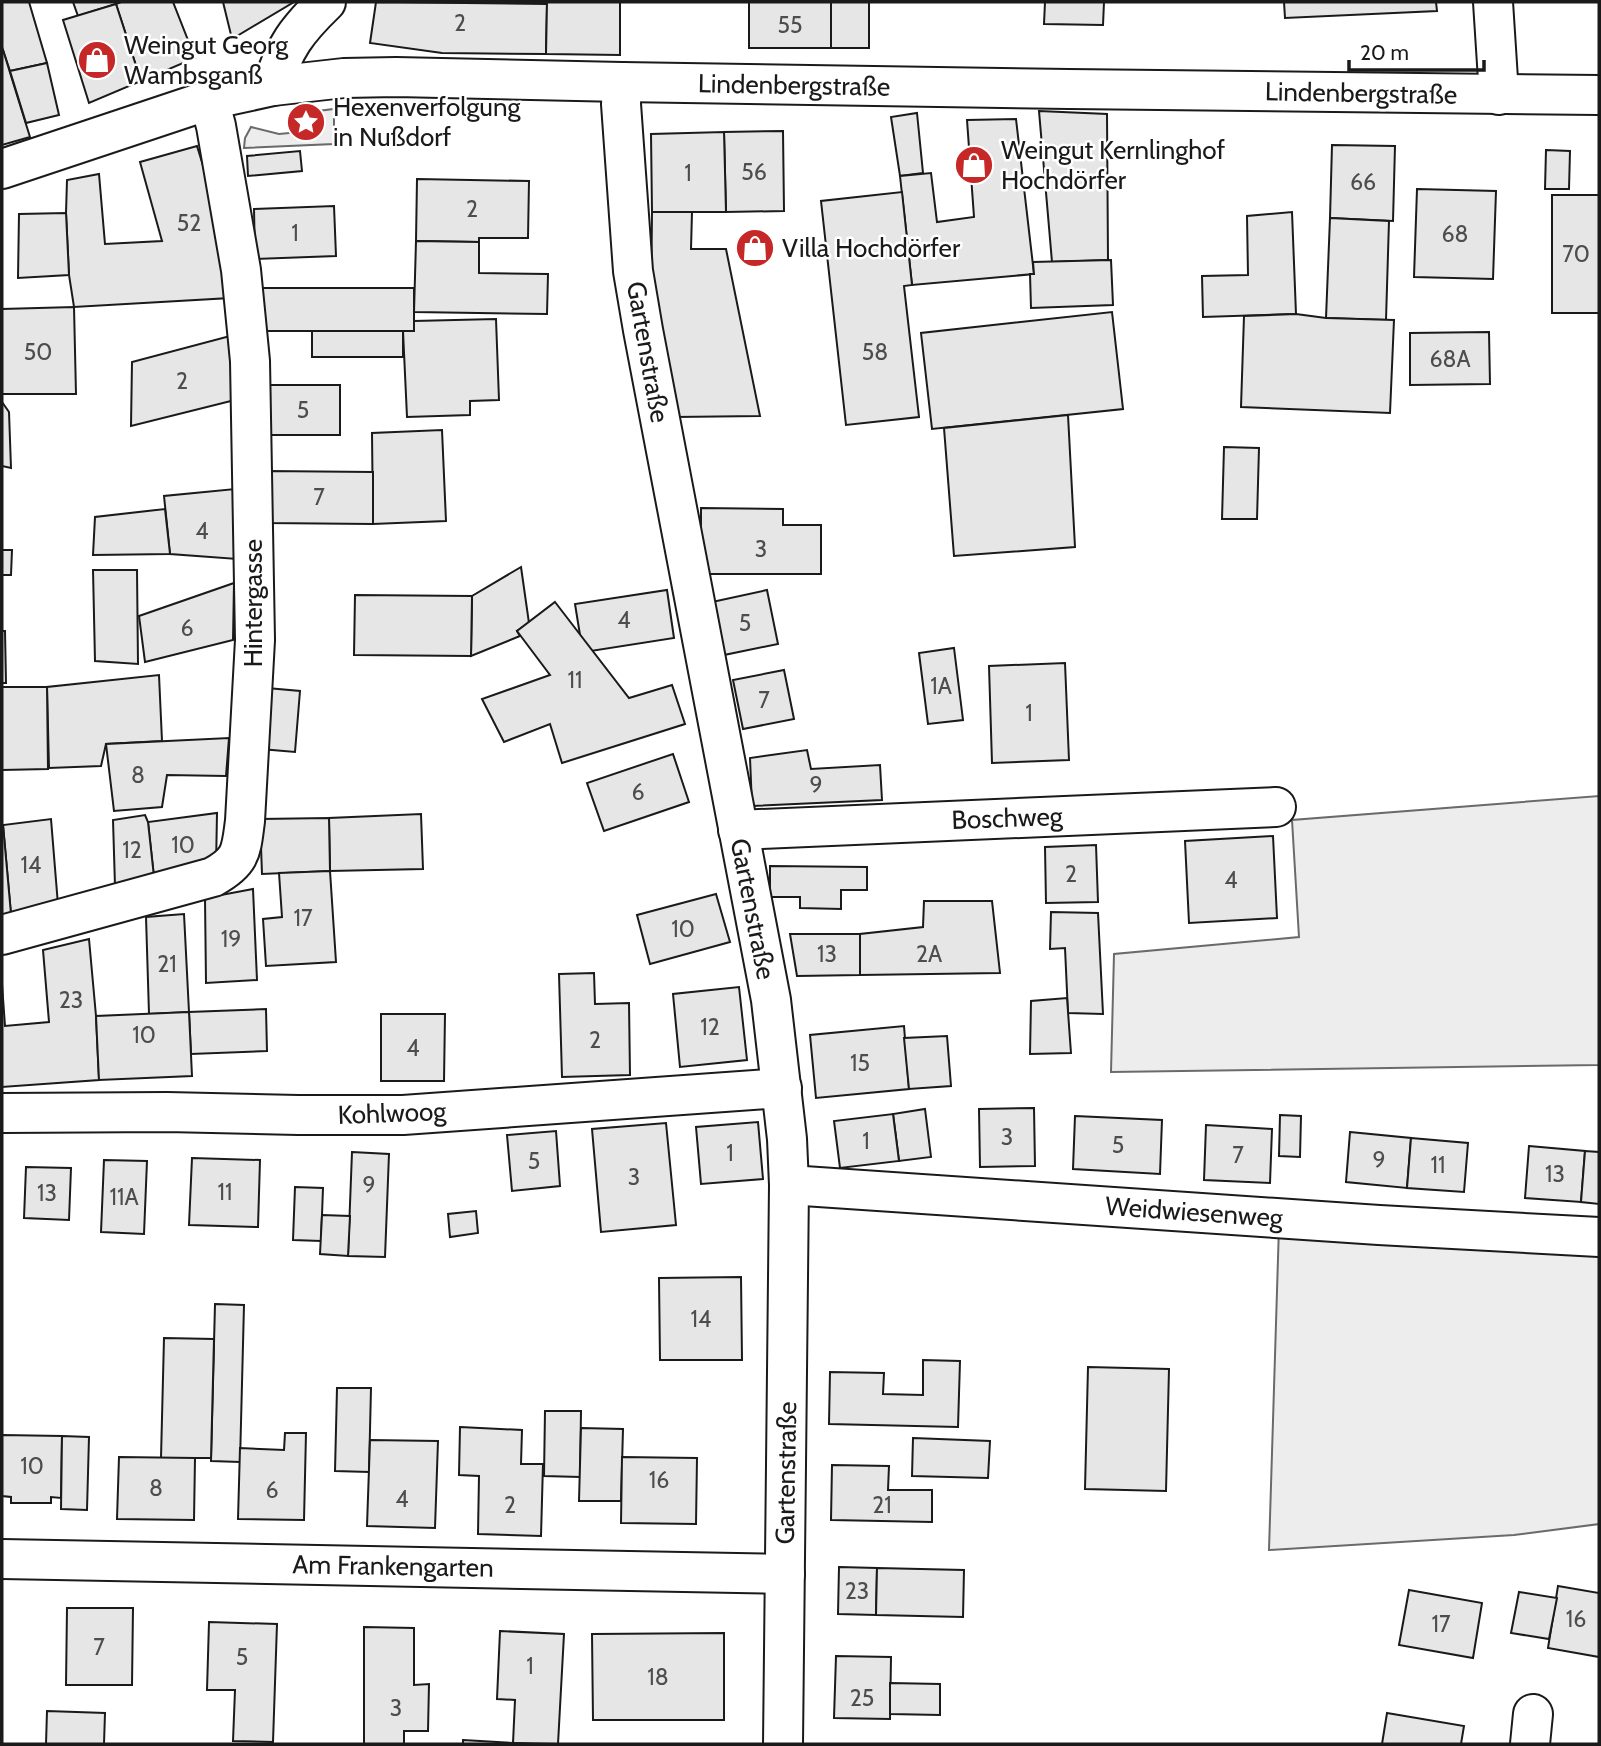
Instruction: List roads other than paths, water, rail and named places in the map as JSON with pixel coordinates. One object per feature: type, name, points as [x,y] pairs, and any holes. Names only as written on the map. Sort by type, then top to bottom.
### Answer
[{"type":"street","points":[[273,86],[288,45],[326,2]]},
{"type":"street","points":[[1493,2],[1499,94]]},
{"type":"street","name":"Lindenbergstraße","points":[[2,169],[209,100],[273,86],[344,78],[1599,95]]},
{"type":"street","name":"Gartenstraße","points":[[622,82],[621,104],[633,271],[771,1000],[788,1139],[783,1744]]},
{"type":"street","name":"Hintergasse","points":[[2,935],[213,877],[228,869],[237,858],[242,844],[255,640],[250,361],[241,270],[209,100]]},
{"type":"street","name":"Boschweg","points":[[738,830],[1276,807]]},
{"type":"street","name":"Kohlwoog","points":[[2,1113],[403,1115],[782,1088]]},
{"type":"street","name":"Weidwiesenweg","points":[[789,1185],[1599,1237]]},
{"type":"street","name":"Am Frankengarten","points":[[2,1559],[785,1574]]},
{"type":"place","name":"Weingut Georg Wambsganß","points":[[97,60]]},
{"type":"place","name":"Hexenverfolgung in Nußdorf","points":[[306,122]]},
{"type":"place","name":"Weingut Kernlinghof Hochdörfer","points":[[974,165]]},
{"type":"place","name":"Villa Hochdörfer","points":[[755,248]]}]
